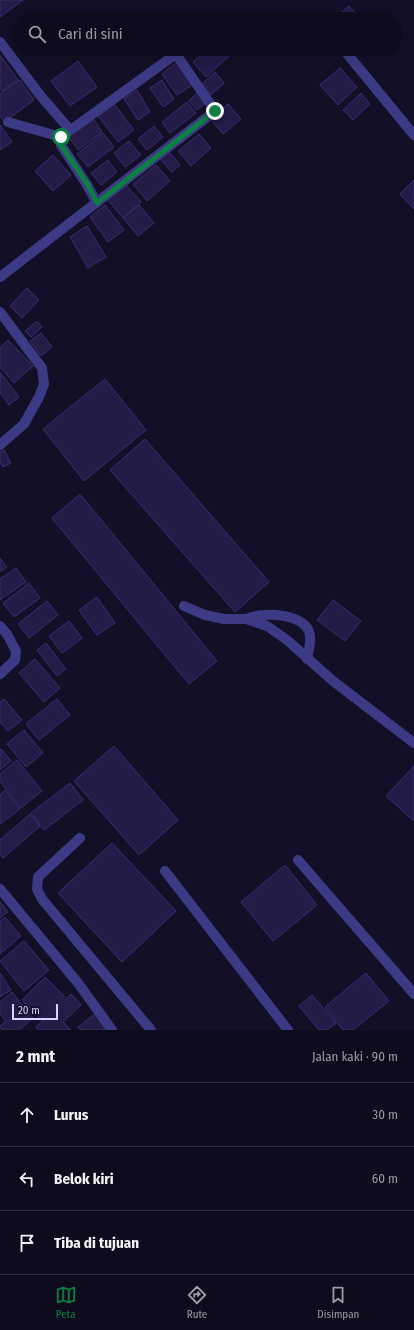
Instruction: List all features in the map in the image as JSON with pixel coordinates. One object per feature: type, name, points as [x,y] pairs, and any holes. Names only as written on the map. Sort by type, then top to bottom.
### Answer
[{"type":"street","points":[[0,42],[40,95],[65,134]]},
{"type":"street","points":[[97,203],[88,185],[61,145],[65,134],[173,56]]},
{"type":"street","points":[[0,277],[215,111],[177,56]]},
{"type":"street","points":[[349,56],[414,135]]},
{"type":"street","points":[[8,122],[65,134]]},
{"type":"street","points":[[0,312],[42,368],[44,384],[40,397],[24,424],[0,445]]},
{"type":"street","points":[[184,606],[205,615],[224,619],[246,619],[264,615],[284,616],[302,622],[308,629],[310,638],[306,659]]},
{"type":"street","points":[[246,619],[267,626],[287,640],[306,659],[333,681],[414,743]]},
{"type":"street","points":[[0,626],[16,651],[14,660],[0,674]]},
{"type":"street","points":[[80,838],[38,877],[37,889],[42,899],[151,1030]]},
{"type":"street","points":[[298,860],[414,994]]},
{"type":"street","points":[[165,871],[288,1030]]},
{"type":"street","points":[[1,894],[78,983],[112,1030]]},
{"type":"building","points":[[0,0],[23,0],[0,17]]},
{"type":"building","points":[[349,6],[354,12],[342,12]]},
{"type":"building","points":[[0,55],[18,80],[2,91],[0,88]]},
{"type":"building","points":[[200,56],[229,56],[206,77],[193,62]]},
{"type":"building","points":[[78,61],[97,87],[70,106],[51,81]]},
{"type":"building","points":[[176,63],[192,85],[177,95],[162,74]]},
{"type":"building","points":[[340,68],[357,87],[338,105],[320,85]]},
{"type":"building","points":[[215,72],[224,83],[211,95],[202,84]]},
{"type":"building","points":[[20,80],[34,100],[4,122],[0,116],[0,94]]},
{"type":"building","points":[[162,80],[174,99],[163,107],[150,88]]},
{"type":"building","points":[[137,90],[150,112],[138,120],[124,99]]},
{"type":"building","points":[[197,93],[206,103],[197,110],[189,101]]},
{"type":"building","points":[[361,93],[370,104],[353,120],[343,110]]},
{"type":"building","points":[[112,101],[134,130],[118,142],[96,113]]},
{"type":"building","points":[[187,102],[196,113],[170,133],[162,122]]},
{"type":"building","points":[[228,104],[241,119],[223,134],[210,118]]},
{"type":"building","points":[[93,118],[102,132],[78,150],[68,136]]},
{"type":"building","points":[[0,125],[12,142],[0,150]]},
{"type":"building","points":[[154,126],[163,137],[147,150],[138,139]]},
{"type":"building","points":[[103,133],[114,147],[88,167],[77,154]]},
{"type":"building","points":[[199,134],[211,148],[191,166],[178,151]]},
{"type":"building","points":[[129,141],[141,155],[125,167],[114,153]]},
{"type":"building","points":[[168,150],[180,165],[172,172],[159,158]]},
{"type":"building","points":[[53,155],[71,175],[53,191],[35,171]]},
{"type":"building","points":[[108,160],[117,172],[101,185],[91,173]]},
{"type":"building","points":[[156,165],[170,181],[147,201],[133,184]]},
{"type":"building","points":[[414,180],[414,209],[400,194]]},
{"type":"building","points":[[126,185],[141,202],[123,218],[108,200]]},
{"type":"building","points":[[105,205],[124,230],[108,242],[90,217]]},
{"type":"building","points":[[139,205],[154,223],[138,236],[123,218]]},
{"type":"building","points":[[87,226],[106,257],[88,268],[70,237]]},
{"type":"building","points":[[27,288],[39,300],[22,318],[10,306]]},
{"type":"building","points":[[37,321],[42,327],[31,337],[25,331]]},
{"type":"building","points":[[41,333],[52,347],[41,356],[30,341]]},
{"type":"building","points":[[8,340],[33,366],[14,383],[0,367],[0,348]]},
{"type":"building","points":[[0,372],[19,397],[9,405],[0,393]]},
{"type":"building","points":[[105,379],[146,430],[84,481],[43,429]]},
{"type":"building","points":[[145,439],[269,582],[235,612],[110,470]]},
{"type":"building","points":[[4,450],[11,463],[3,467],[0,462],[0,452]]},
{"type":"building","points":[[80,494],[217,661],[189,684],[52,518]]},
{"type":"building","points":[[0,558],[7,567],[0,572]]},
{"type":"building","points":[[16,568],[26,582],[0,600],[0,579]]},
{"type":"building","points":[[29,583],[40,598],[14,617],[3,603]]},
{"type":"building","points":[[97,597],[115,623],[97,635],[79,610]]},
{"type":"building","points":[[333,600],[361,621],[345,641],[317,620]]},
{"type":"building","points":[[47,601],[58,615],[29,638],[18,624]]},
{"type":"building","points":[[69,621],[82,638],[62,653],[49,636]]},
{"type":"building","points":[[46,643],[66,669],[57,676],[37,650]]},
{"type":"building","points":[[35,659],[60,688],[44,702],[19,673]]},
{"type":"building","points":[[4,699],[22,720],[8,731],[0,722],[0,702]]},
{"type":"building","points":[[57,699],[70,715],[39,740],[26,724]]},
{"type":"building","points":[[24,730],[43,753],[26,767],[7,744]]},
{"type":"building","points":[[114,746],[178,820],[139,855],[74,781]]},
{"type":"building","points":[[1,749],[11,761],[0,770],[0,750]]},
{"type":"building","points":[[17,760],[42,791],[21,808],[0,781],[0,774]]},
{"type":"building","points":[[414,766],[414,821],[386,796]]},
{"type":"building","points":[[70,783],[83,800],[44,830],[31,813]]},
{"type":"building","points":[[5,790],[20,809],[0,824],[0,795]]},
{"type":"building","points":[[30,814],[40,826],[3,858],[0,855],[0,840]]},
{"type":"building","points":[[112,843],[176,911],[122,962],[58,893]]},
{"type":"building","points":[[285,865],[317,905],[273,941],[241,902]]},
{"type":"building","points":[[0,901],[8,912],[0,918]]},
{"type":"building","points":[[5,917],[21,936],[0,954],[0,921]]},
{"type":"building","points":[[24,941],[49,970],[24,991],[0,961]]},
{"type":"building","points":[[0,973],[11,990],[0,997]]},
{"type":"building","points":[[366,973],[389,1001],[353,1030],[343,1030],[325,1007]]},
{"type":"building","points":[[45,977],[65,997],[41,1020],[22,1000]]},
{"type":"building","points":[[12,992],[33,1018],[19,1030],[2,1030],[0,1026],[6,1021],[0,1014],[0,1002]]},
{"type":"building","points":[[71,994],[81,1005],[63,1022],[71,1030],[38,1030],[36,1027]]},
{"type":"building","points":[[312,995],[336,1023],[327,1030],[319,1030],[299,1006]]},
{"type":"building","points":[[95,1014],[107,1030],[81,1030],[78,1027]]},
{"type":"route","points":[[61,137],[61,145],[88,185],[97,203],[215,111]]}]
